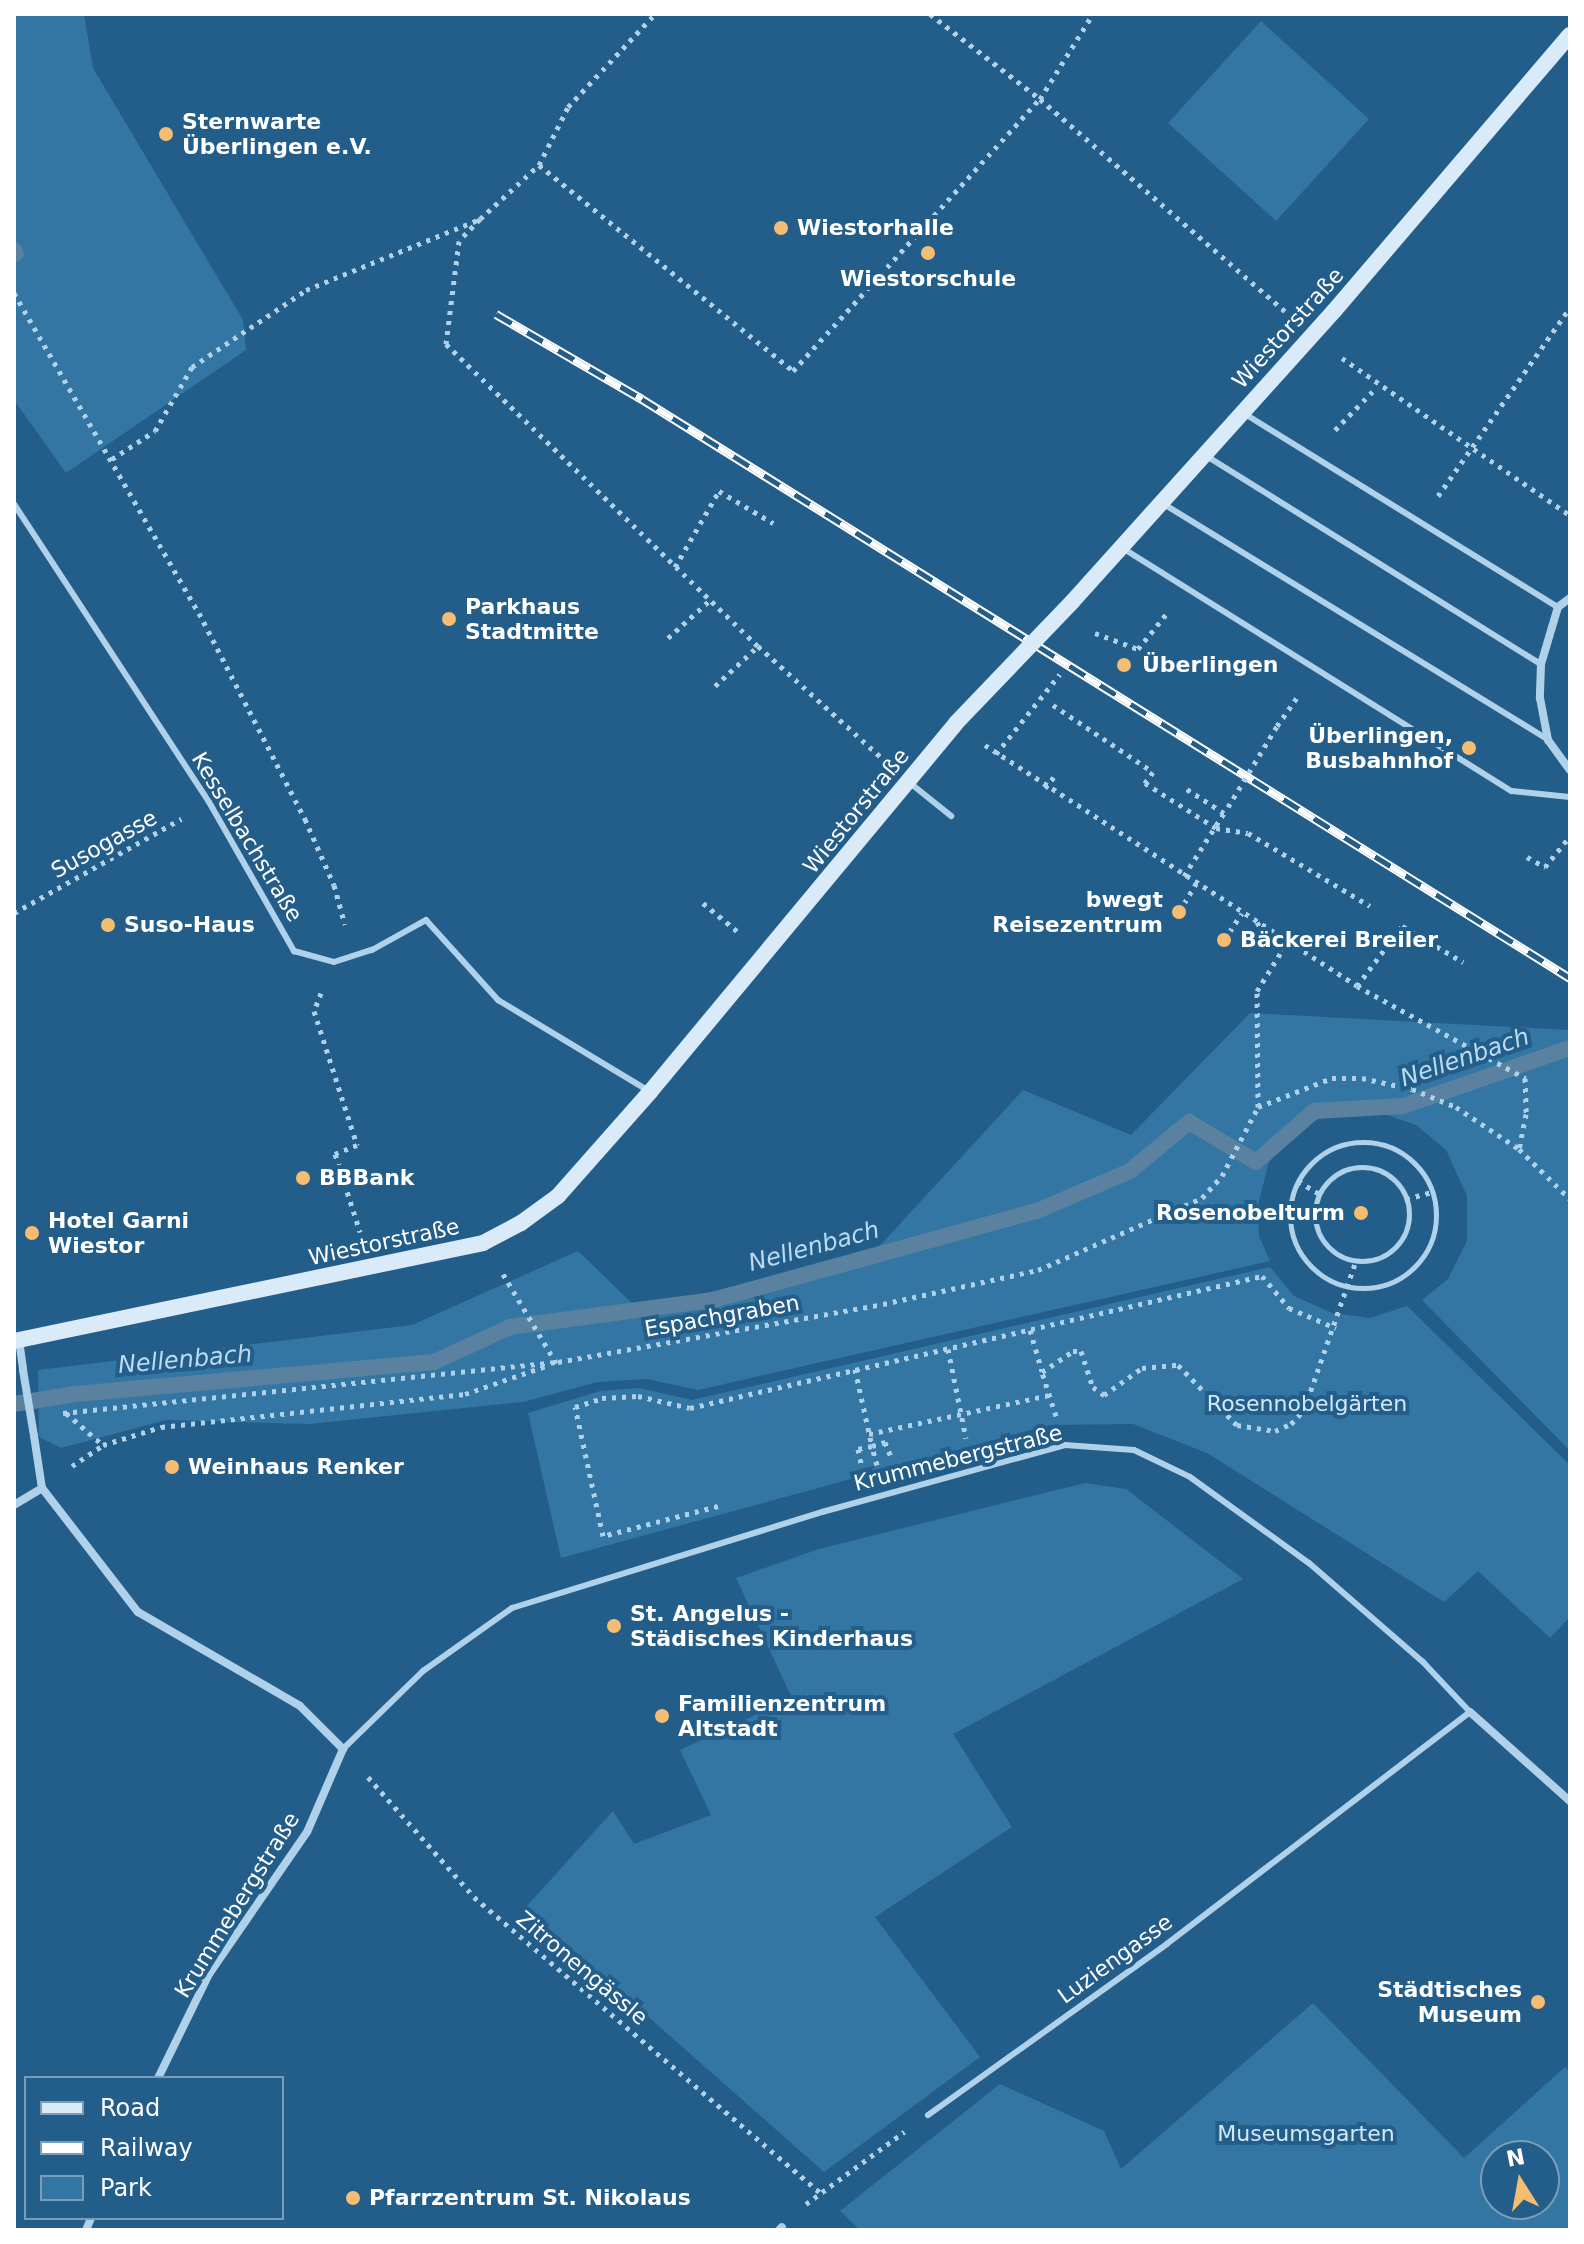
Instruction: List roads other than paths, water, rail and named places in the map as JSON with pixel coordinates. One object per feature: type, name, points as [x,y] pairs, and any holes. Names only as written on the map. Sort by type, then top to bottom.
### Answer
[{"type":"street","name":"Wiestorstraße","points":[[16,1340],[483,1243],[558,1196],[650,1092],[956,723],[1072,602],[1313,335],[1570,35]]},
{"type":"street","points":[[1570,598],[1558,607],[1541,664],[1548,740],[1570,770]]},
{"type":"street","points":[[16,1340],[42,1488],[138,1612],[300,1706],[343,1749]]},
{"type":"street","points":[[14,1505],[42,1488]]},
{"type":"street","name":"Krummebergstraße","points":[[1470,1712],[1570,1801]]},
{"type":"street","name":"Krummebergstraße","points":[[159,2076],[209,1974],[307,1832],[343,1749]]},
{"type":"lane","points":[[1243,413],[1558,607]]},
{"type":"lane","points":[[1205,455],[1541,664]]},
{"type":"lane","points":[[1162,503],[1548,740]]},
{"type":"lane","name":"Kesselbachstraße","points":[[14,504],[209,802],[294,951],[334,962],[426,920],[498,1000],[650,1092]]},
{"type":"lane","points":[[1121,547],[1270,636],[1512,791],[1570,797]]},
{"type":"lane","points":[[908,782],[951,816]]},
{"type":"lane","name":"Krummebergstraße","points":[[343,1749],[423,1671],[512,1608],[822,1512],[1065,1445],[1134,1450],[1190,1477],[1320,1572],[1470,1712]]},
{"type":"lane","name":"Luziengasse","points":[[928,2115],[1167,1944],[1470,1712]]},
{"type":"waterway","points":[[14,250],[16,254]]},
{"type":"waterway","name":"Nellenbach","points":[[14,1404],[75,1394],[434,1362],[510,1327],[713,1300],[1037,1211],[1130,1171],[1189,1122],[1256,1162],[1314,1111],[1403,1106],[1570,1048]]},
{"type":"railway","points":[[496,314],[642,399],[1570,978]]},
{"type":"place","name":"Sternwarte Überlingen e.V.","points":[[166,134]]},
{"type":"place","name":"Wiestorhalle","points":[[781,228]]},
{"type":"place","name":"Wiestorschule","points":[[928,253]]},
{"type":"place","name":"Parkhaus Stadtmitte","points":[[449,619]]},
{"type":"place","name":"Überlingen","points":[[1124,665]]},
{"type":"place","name":"Überlingen, Busbahnhof","points":[[1469,748]]},
{"type":"place","name":"bwegt Reisezentrum","points":[[1179,912]]},
{"type":"place","name":"Suso-Haus","points":[[108,925]]},
{"type":"place","name":"Bäckerei Breiler","points":[[1224,940]]},
{"type":"place","name":"BBBank","points":[[303,1178]]},
{"type":"place","name":"Rosenobelturm","points":[[1361,1213]]},
{"type":"place","name":"Hotel Garni Wiestor","points":[[32,1233]]},
{"type":"place","name":"Weinhaus Renker","points":[[172,1467]]},
{"type":"place","name":"St. Angelus - Städisches Kinderhaus","points":[[614,1626]]},
{"type":"place","name":"Familienzentrum Altstadt","points":[[662,1716]]},
{"type":"place","name":"Städtisches Museum","points":[[1538,2002]]},
{"type":"place","name":"Pfarrzentrum St. Nikolaus","points":[[353,2198]]},
{"type":"park label","name":"Rosennobelgärten","points":[[1307,1404]]},
{"type":"park label","name":"Museumsgarten","points":[[1306,2134]]}]
